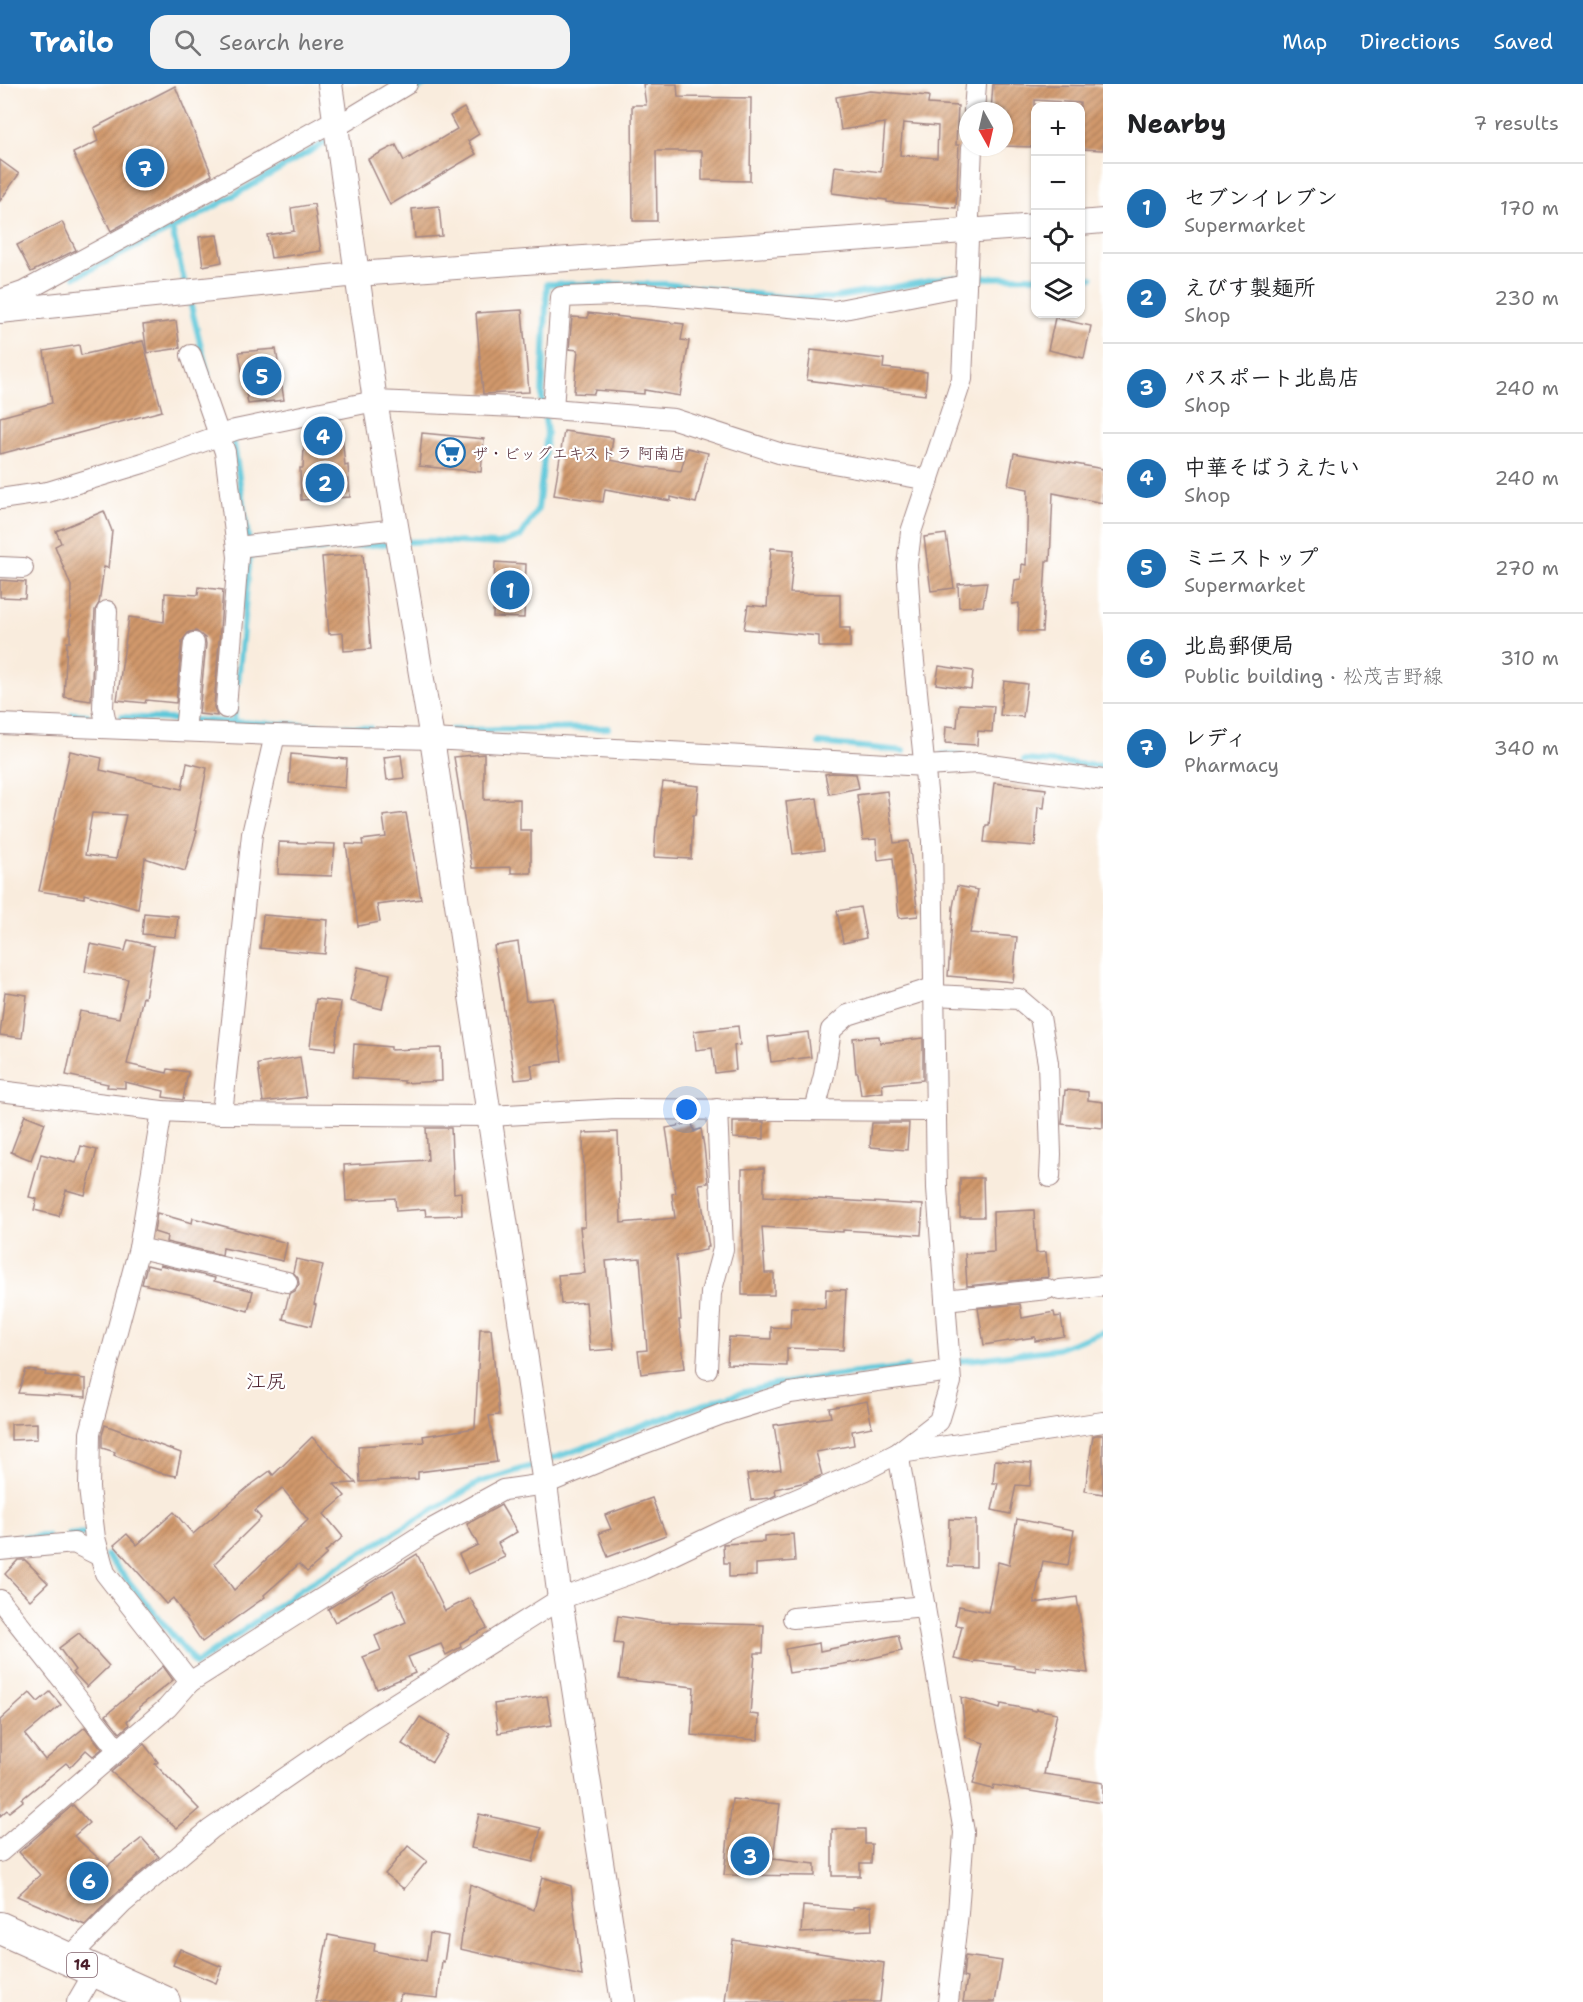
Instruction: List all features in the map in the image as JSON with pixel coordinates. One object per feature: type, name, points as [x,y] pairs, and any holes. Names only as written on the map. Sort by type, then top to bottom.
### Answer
[{"type":"main road","name":"14","points":[[0,1928],[164,2002]]},
{"type":"street","points":[[330,84],[375,401],[432,739],[543,1469],[560,1599],[623,2002]]},
{"type":"street","points":[[0,300],[23,292],[135,232],[337,130],[407,84]]},
{"type":"street","points":[[975,102],[976,84]]},
{"type":"street","points":[[76,2002],[82,1965],[123,1903],[211,1829],[372,1718],[560,1599],[643,1569],[729,1528],[863,1471],[898,1453],[939,1421],[951,1382],[937,1188],[934,1111],[932,841],[912,642],[907,565],[911,532],[962,379],[972,156]]},
{"type":"street","points":[[1085,223],[1103,222]]},
{"type":"street","points":[[0,311],[357,274],[1031,226]]},
{"type":"street","points":[[548,409],[561,297],[644,294],[834,311],[966,279]]},
{"type":"street","points":[[191,355],[225,452],[238,557],[226,708]]},
{"type":"street","points":[[0,499],[48,492],[245,428],[375,401],[548,409],[674,418],[782,454],[929,480]]},
{"type":"street","points":[[237,547],[399,538]]},
{"type":"street","points":[[0,567],[23,568]]},
{"type":"street","points":[[106,611],[103,708],[107,728]]},
{"type":"street","points":[[186,724],[194,643]]},
{"type":"street","points":[[0,724],[107,728],[186,724],[275,735],[432,739],[925,766],[977,763],[1103,780]]},
{"type":"street","points":[[222,1114],[252,834],[275,735]]},
{"type":"street","points":[[815,1110],[824,1076],[831,1030],[848,1015],[933,991],[1019,999],[1040,1017],[1048,1063],[1050,1177]]},
{"type":"street","points":[[0,1091],[162,1111],[222,1114],[488,1116],[616,1109],[934,1111]]},
{"type":"street","points":[[707,1369],[711,1293],[723,1249],[717,1109]]},
{"type":"street","points":[[162,1111],[139,1248],[90,1433],[89,1488],[95,1538],[105,1573],[190,1682]]},
{"type":"street","points":[[139,1248],[287,1282]]},
{"type":"street","points":[[945,1300],[1103,1286]]},
{"type":"street","points":[[0,1852],[166,1708],[190,1682],[428,1531],[543,1469],[627,1450],[722,1414],[790,1394],[950,1371]]},
{"type":"street","points":[[898,1453],[1103,1422]]},
{"type":"street","points":[[898,1453],[964,1832],[948,2002]]},
{"type":"street","points":[[0,1550],[74,1543],[100,1556]]},
{"type":"street","points":[[793,1618],[925,1606]]},
{"type":"street","points":[[3,1611],[118,1750]]},
{"type":"building","points":[[643,84],[677,84],[678,97],[751,98],[750,181],[702,180],[702,151],[656,151],[657,221],[633,221],[632,105],[646,105]]},
{"type":"building","points":[[993,84],[1103,86],[1103,150],[1085,149],[1085,102],[1035,100],[1031,102],[1031,147],[1013,146],[1013,102],[992,102]]},
{"type":"building","points":[[175,86],[212,175],[111,231],[73,153],[98,141],[94,128]]},
{"type":"building","points":[[870,91],[929,96],[928,104],[958,106],[956,208],[887,202],[887,200],[832,193],[835,166],[881,172],[885,123],[841,130],[836,97]],"holes":[[[903,123],[938,126],[937,158],[900,155]]]},
{"type":"building","points":[[464,108],[479,134],[468,141],[476,154],[390,205],[368,159],[396,145],[404,161],[457,129],[450,116]]},
{"type":"building","points":[[0,160],[19,174],[0,201]]},
{"type":"building","points":[[314,204],[321,251],[271,258],[267,235],[294,231],[291,208]]},
{"type":"building","points":[[439,206],[442,236],[415,238],[412,209]]},
{"type":"building","points":[[62,222],[76,250],[31,272],[17,245]]},
{"type":"building","points":[[217,235],[222,262],[203,266],[199,237]]},
{"type":"building","points":[[522,310],[529,392],[483,394],[476,313]]},
{"type":"building","points":[[588,313],[684,324],[681,340],[689,341],[680,396],[644,390],[644,394],[595,390],[594,394],[574,393],[578,350],[569,349],[572,317],[588,318]]},
{"type":"building","points":[[1055,318],[1091,326],[1084,358],[1048,350]]},
{"type":"building","points":[[176,321],[180,348],[147,353],[143,325]]},
{"type":"building","points":[[143,341],[162,411],[0,454],[0,417],[52,403],[44,351],[79,345],[81,355]]},
{"type":"building","points":[[276,349],[284,400],[248,404],[239,352]]},
{"type":"building","points":[[811,350],[884,359],[883,368],[927,372],[925,395],[807,380]]},
{"type":"building","points":[[341,424],[345,466],[348,465],[350,497],[301,500],[300,468],[303,468],[305,428]]},
{"type":"building","points":[[564,431],[613,438],[610,460],[647,467],[681,471],[687,448],[708,453],[696,503],[671,497],[671,501],[605,489],[603,502],[554,495]]},
{"type":"building","name":"ザ・ビッグエキストラ 阿南店","points":[[422,433],[484,439],[481,472],[419,466]]},
{"type":"building","points":[[1014,453],[1103,469],[1103,503],[1053,493],[1050,561],[1046,561],[1042,632],[1018,631],[1019,603],[1012,604],[1015,580],[1021,579],[1022,564],[1026,565],[1028,489],[1008,485]]},
{"type":"building","points":[[104,511],[112,531],[108,568],[104,567],[99,603],[95,610],[91,701],[64,697],[67,642],[70,642],[71,586],[55,546],[61,543],[56,531]]},
{"type":"building","points":[[946,534],[954,588],[931,591],[924,537]]},
{"type":"building","points":[[771,548],[794,550],[790,593],[840,594],[840,628],[850,628],[850,647],[819,647],[819,636],[744,629],[748,605],[767,607]]},
{"type":"building","points":[[363,554],[371,649],[344,651],[343,633],[329,634],[322,557]]},
{"type":"building","points":[[495,562],[526,564],[524,618],[493,617]]},
{"type":"building","points":[[0,580],[26,582],[25,598],[0,597]]},
{"type":"building","points":[[987,582],[983,606],[959,607],[958,584]]},
{"type":"building","points":[[199,587],[223,590],[214,707],[217,716],[199,714],[206,644],[205,638],[196,631],[189,632],[182,641],[176,703],[117,700],[129,617],[164,622],[165,593],[198,595]]},
{"type":"building","points":[[939,666],[973,671],[971,689],[936,684]]},
{"type":"building","points":[[1004,681],[1027,684],[1023,717],[1000,715]]},
{"type":"building","points":[[959,704],[994,706],[992,732],[978,731],[977,745],[945,743],[946,726],[957,727]]},
{"type":"building","points":[[70,751],[102,758],[100,770],[182,789],[187,763],[207,768],[195,830],[197,831],[185,871],[145,858],[138,909],[84,894],[84,898],[39,891]],"holes":[[[92,813],[126,815],[116,859],[85,855]]]},
{"type":"building","points":[[291,754],[347,759],[345,788],[289,783]]},
{"type":"building","points":[[484,754],[484,800],[520,799],[520,830],[531,830],[531,873],[511,873],[511,867],[472,868],[454,757]]},
{"type":"building","points":[[401,755],[404,778],[387,780],[384,757]]},
{"type":"building","points":[[825,774],[856,774],[859,788],[829,794]]},
{"type":"building","points":[[663,782],[699,786],[696,815],[693,815],[691,859],[654,857]]},
{"type":"building","points":[[994,783],[1046,789],[1044,808],[1038,807],[1035,846],[984,842],[986,825],[989,825]]},
{"type":"building","points":[[887,791],[894,843],[909,841],[918,916],[899,918],[893,858],[878,860],[876,839],[863,840],[857,795]]},
{"type":"building","points":[[817,798],[824,850],[793,854],[786,802]]},
{"type":"building","points":[[406,813],[421,899],[377,905],[380,922],[358,926],[346,844],[363,845],[362,840],[386,837],[383,816]]},
{"type":"building","points":[[279,842],[335,844],[332,876],[278,874]]},
{"type":"building","points":[[957,886],[978,890],[970,933],[1017,937],[1013,982],[948,976],[953,907]]},
{"type":"building","points":[[860,907],[866,938],[843,943],[837,911]]},
{"type":"building","points":[[144,913],[178,916],[176,937],[142,934]]},
{"type":"building","points":[[263,915],[328,920],[325,954],[260,948]]},
{"type":"building","points":[[128,940],[154,946],[145,998],[143,997],[127,1064],[167,1073],[168,1069],[188,1072],[183,1100],[163,1097],[164,1091],[125,1082],[125,1088],[107,1087],[108,1084],[66,1075],[80,1011],[119,1018],[128,979],[85,972],[90,944],[125,951]]},
{"type":"building","points":[[518,942],[526,1001],[553,998],[562,1061],[531,1065],[533,1078],[515,1080],[494,946]]},
{"type":"building","points":[[358,967],[390,974],[382,1009],[350,1001]]},
{"type":"building","points":[[5,992],[27,995],[22,1038],[0,1035]]},
{"type":"building","points":[[316,999],[341,1002],[335,1050],[310,1047]]},
{"type":"building","points":[[738,1026],[740,1045],[734,1046],[736,1070],[715,1073],[712,1048],[696,1050],[694,1031]]},
{"type":"building","points":[[808,1032],[811,1057],[771,1062],[768,1037]]},
{"type":"building","points":[[879,1036],[880,1043],[923,1038],[923,1080],[882,1084],[883,1092],[861,1095],[858,1073],[856,1073],[853,1038]]},
{"type":"building","points":[[354,1044],[391,1047],[391,1050],[441,1048],[442,1081],[404,1083],[404,1081],[352,1078]]},
{"type":"building","points":[[300,1057],[306,1097],[263,1102],[258,1064]]},
{"type":"building","points":[[1065,1090],[1088,1092],[1088,1100],[1103,1102],[1103,1128],[1062,1124]]},
{"type":"building","points":[[25,1115],[45,1123],[31,1160],[11,1152]]},
{"type":"building","points":[[733,1122],[764,1122],[764,1139],[733,1138]]},
{"type":"building","points":[[692,1123],[694,1131],[701,1129],[704,1146],[708,1183],[699,1184],[709,1247],[706,1247],[706,1250],[676,1256],[681,1320],[679,1320],[685,1368],[641,1374],[638,1351],[647,1350],[640,1258],[606,1261],[614,1349],[590,1351],[586,1302],[561,1304],[558,1275],[585,1273],[580,1227],[585,1227],[583,1133],[618,1132],[621,1223],[675,1218],[672,1194],[676,1193],[666,1128]]},
{"type":"building","points":[[872,1123],[909,1123],[907,1150],[870,1147]]},
{"type":"building","points":[[426,1128],[451,1128],[454,1193],[461,1192],[462,1215],[426,1216],[425,1209],[396,1211],[395,1198],[346,1201],[344,1165],[428,1160]]},
{"type":"building","points":[[81,1146],[97,1150],[85,1195],[66,1190],[59,1216],[34,1210],[37,1199],[29,1197],[41,1154],[76,1163]]},
{"type":"building","points":[[764,1168],[764,1196],[923,1205],[921,1235],[762,1227],[765,1273],[774,1273],[774,1295],[742,1295],[742,1169]]},
{"type":"building","points":[[960,1178],[983,1178],[984,1217],[960,1217]]},
{"type":"building","points":[[1034,1210],[1036,1253],[1046,1252],[1048,1277],[967,1286],[965,1254],[994,1252],[993,1212]]},
{"type":"building","points":[[157,1213],[192,1223],[193,1218],[287,1243],[283,1261],[223,1248],[222,1255],[166,1242],[167,1236],[154,1232]]},
{"type":"building","points":[[296,1259],[323,1265],[311,1326],[283,1319],[289,1294],[295,1291],[299,1284],[293,1272]]},
{"type":"building","points":[[147,1265],[159,1268],[160,1265],[215,1278],[214,1281],[253,1291],[248,1311],[189,1294],[142,1284]]},
{"type":"building","points":[[826,1289],[846,1290],[843,1350],[787,1348],[787,1366],[727,1364],[729,1337],[771,1339],[771,1327],[790,1328],[791,1307],[825,1308]]},
{"type":"building","points":[[1020,1304],[1022,1318],[1054,1312],[1055,1317],[1061,1316],[1064,1336],[1035,1341],[1035,1337],[984,1345],[978,1308]]},
{"type":"building","points":[[480,1329],[491,1329],[499,1415],[489,1416],[497,1462],[418,1472],[418,1479],[360,1482],[358,1446],[424,1442],[423,1436],[475,1428]]},
{"type":"building","points":[[26,1370],[46,1372],[45,1375],[86,1379],[86,1397],[18,1393]]},
{"type":"building","points":[[867,1401],[872,1427],[852,1431],[854,1445],[816,1452],[822,1475],[806,1482],[775,1489],[776,1495],[770,1498],[751,1500],[747,1474],[781,1469],[774,1425],[831,1417],[829,1408]]},
{"type":"building","points":[[37,1423],[37,1439],[11,1440],[11,1424]]},
{"type":"building","points":[[105,1425],[181,1453],[176,1476],[157,1472],[102,1448]]},
{"type":"building","points":[[1103,1435],[1103,1494],[1085,1491],[1093,1436]]},
{"type":"building","points":[[312,1437],[356,1483],[334,1484],[345,1496],[324,1514],[343,1537],[307,1572],[299,1564],[264,1595],[265,1597],[202,1642],[173,1598],[166,1604],[114,1545],[127,1534],[137,1545],[174,1512],[193,1534],[248,1487],[270,1471],[273,1475]],"holes":[[[282,1488],[308,1520],[234,1590],[215,1563],[261,1518],[255,1511]]]},
{"type":"building","points":[[995,1460],[1032,1463],[1030,1486],[1016,1485],[1010,1514],[992,1510],[998,1483],[993,1483]]},
{"type":"building","points":[[652,1498],[666,1535],[608,1557],[599,1533],[611,1529],[605,1515]]},
{"type":"building","points":[[501,1505],[517,1532],[498,1543],[505,1557],[468,1574],[459,1554],[478,1545],[467,1524]]},
{"type":"building","points":[[949,1519],[976,1520],[976,1567],[948,1566]]},
{"type":"building","points":[[1017,1519],[1074,1530],[1068,1565],[1043,1561],[1034,1603],[1077,1597],[1088,1673],[1036,1667],[1036,1671],[954,1659],[962,1626],[955,1625],[959,1606],[988,1612],[998,1562],[1009,1565]]},
{"type":"building","points":[[793,1534],[795,1561],[756,1564],[756,1576],[729,1577],[729,1563],[724,1563],[723,1544],[764,1542],[764,1536]]},
{"type":"building","points":[[417,1554],[445,1611],[470,1598],[487,1628],[460,1643],[461,1647],[446,1655],[441,1644],[408,1657],[415,1673],[377,1689],[363,1657],[381,1650],[375,1636],[406,1622],[393,1590],[335,1622],[328,1609]]},
{"type":"building","points":[[18,1560],[25,1560],[48,1583],[30,1600],[5,1574]]},
{"type":"building","points":[[618,1616],[657,1622],[764,1625],[763,1653],[755,1653],[750,1714],[759,1715],[758,1740],[691,1735],[694,1687],[619,1679],[623,1644],[614,1643]]},
{"type":"building","points":[[79,1633],[109,1666],[87,1687],[73,1672],[75,1670],[59,1648]]},
{"type":"building","points":[[898,1635],[902,1651],[856,1662],[789,1673],[785,1649],[819,1643],[820,1651]]},
{"type":"building","points":[[163,1666],[173,1680],[139,1707],[127,1721],[129,1725],[120,1733],[106,1715]]},
{"type":"building","points":[[50,1692],[61,1705],[25,1735],[45,1760],[85,1727],[102,1749],[93,1756],[86,1750],[70,1767],[66,1763],[22,1799],[23,1801],[0,1816],[0,1720],[30,1693],[38,1702]]},
{"type":"building","points":[[547,1696],[552,1725],[498,1733],[494,1704]]},
{"type":"building","points":[[961,1697],[1000,1709],[1001,1704],[1057,1713],[1044,1774],[1103,1783],[1103,1803],[994,1785],[993,1789],[973,1784],[984,1743],[966,1737]]},
{"type":"building","points":[[420,1717],[449,1735],[432,1762],[402,1744]]},
{"type":"building","points":[[144,1744],[158,1762],[155,1764],[199,1809],[177,1828],[111,1772]]},
{"type":"building","points":[[732,1799],[780,1804],[773,1859],[815,1864],[815,1876],[724,1875]]},
{"type":"building","points":[[73,1805],[89,1823],[74,1836],[107,1866],[142,1838],[159,1857],[115,1894],[85,1925],[17,1896],[40,1875],[19,1852]]},
{"type":"building","points":[[479,1814],[541,1828],[533,1862],[471,1848]]},
{"type":"building","points":[[832,1829],[865,1829],[865,1844],[872,1844],[871,1863],[860,1863],[860,1876],[832,1876]]},
{"type":"building","points":[[408,1846],[427,1861],[404,1889],[385,1874]]},
{"type":"building","points":[[542,1877],[571,1886],[582,1976],[460,1949],[470,1884],[534,1910]]},
{"type":"building","points":[[803,1906],[853,1910],[853,1907],[871,1906],[872,1930],[801,1933]]},
{"type":"building","points":[[430,1933],[448,1936],[444,1962],[442,1961],[438,1998],[401,1994],[399,2002],[315,2002],[328,1935],[375,1944],[374,1951],[426,1961]]},
{"type":"building","points":[[733,1940],[884,1963],[880,2002],[725,2002]]},
{"type":"building","points":[[180,1949],[222,1967],[216,1983],[173,1965]]},
{"type":"building","points":[[965,1956],[1002,1961],[995,2002],[963,2002],[967,1978],[963,1977]]},
{"type":"waterway","points":[[404,97],[426,84]]},
{"type":"waterway","points":[[75,277],[198,216],[333,138]]},
{"type":"waterway","points":[[172,229],[185,285]]},
{"type":"waterway","points":[[404,542],[497,544],[520,537],[538,509],[547,433],[542,397],[547,284],[665,284],[781,297],[832,298],[947,278],[1031,277]]},
{"type":"waterway","points":[[1085,278],[1092,278]]},
{"type":"waterway","points":[[189,298],[208,375]]},
{"type":"waterway","points":[[230,435],[234,444],[249,543]]},
{"type":"waterway","points":[[251,555],[394,543]]},
{"type":"waterway","points":[[238,683],[250,553]]},
{"type":"waterway","points":[[234,723],[235,705]]},
{"type":"waterway","points":[[73,714],[87,715]]},
{"type":"waterway","points":[[122,717],[370,728]]},
{"type":"waterway","points":[[451,730],[608,728]]},
{"type":"waterway","points":[[819,743],[904,751]]},
{"type":"waterway","points":[[943,754],[960,755]]},
{"type":"waterway","points":[[1024,760],[1103,766]]},
{"type":"waterway","points":[[953,1362],[1057,1349],[1103,1332]]},
{"type":"waterway","points":[[547,1460],[695,1407],[745,1392],[805,1380],[907,1367]]},
{"type":"waterway","points":[[107,1555],[196,1664],[301,1589],[480,1482],[538,1464]]},
{"type":"waterway","points":[[69,1535],[90,1533],[91,1535]]},
{"type":"waterway","points":[[0,1539],[47,1536]]},
{"type":"place","name":"レディ","points":[[145,168]]},
{"type":"place","name":"ミニストップ","points":[[262,376]]},
{"type":"place","name":"中華そばうえたい","points":[[323,436]]},
{"type":"place","name":"ザ・ビッグエキストラ 阿南店","points":[[451,453]]},
{"type":"place","name":"えびす製麺所","points":[[325,483]]},
{"type":"place","name":"セブンイレブン","points":[[510,590]]},
{"type":"place","name":"パスポート北島店","points":[[750,1856]]},
{"type":"place","name":"北島郵便局","points":[[89,1881]]},
{"type":"district","name":"江尻","points":[[266,1381]]}]
